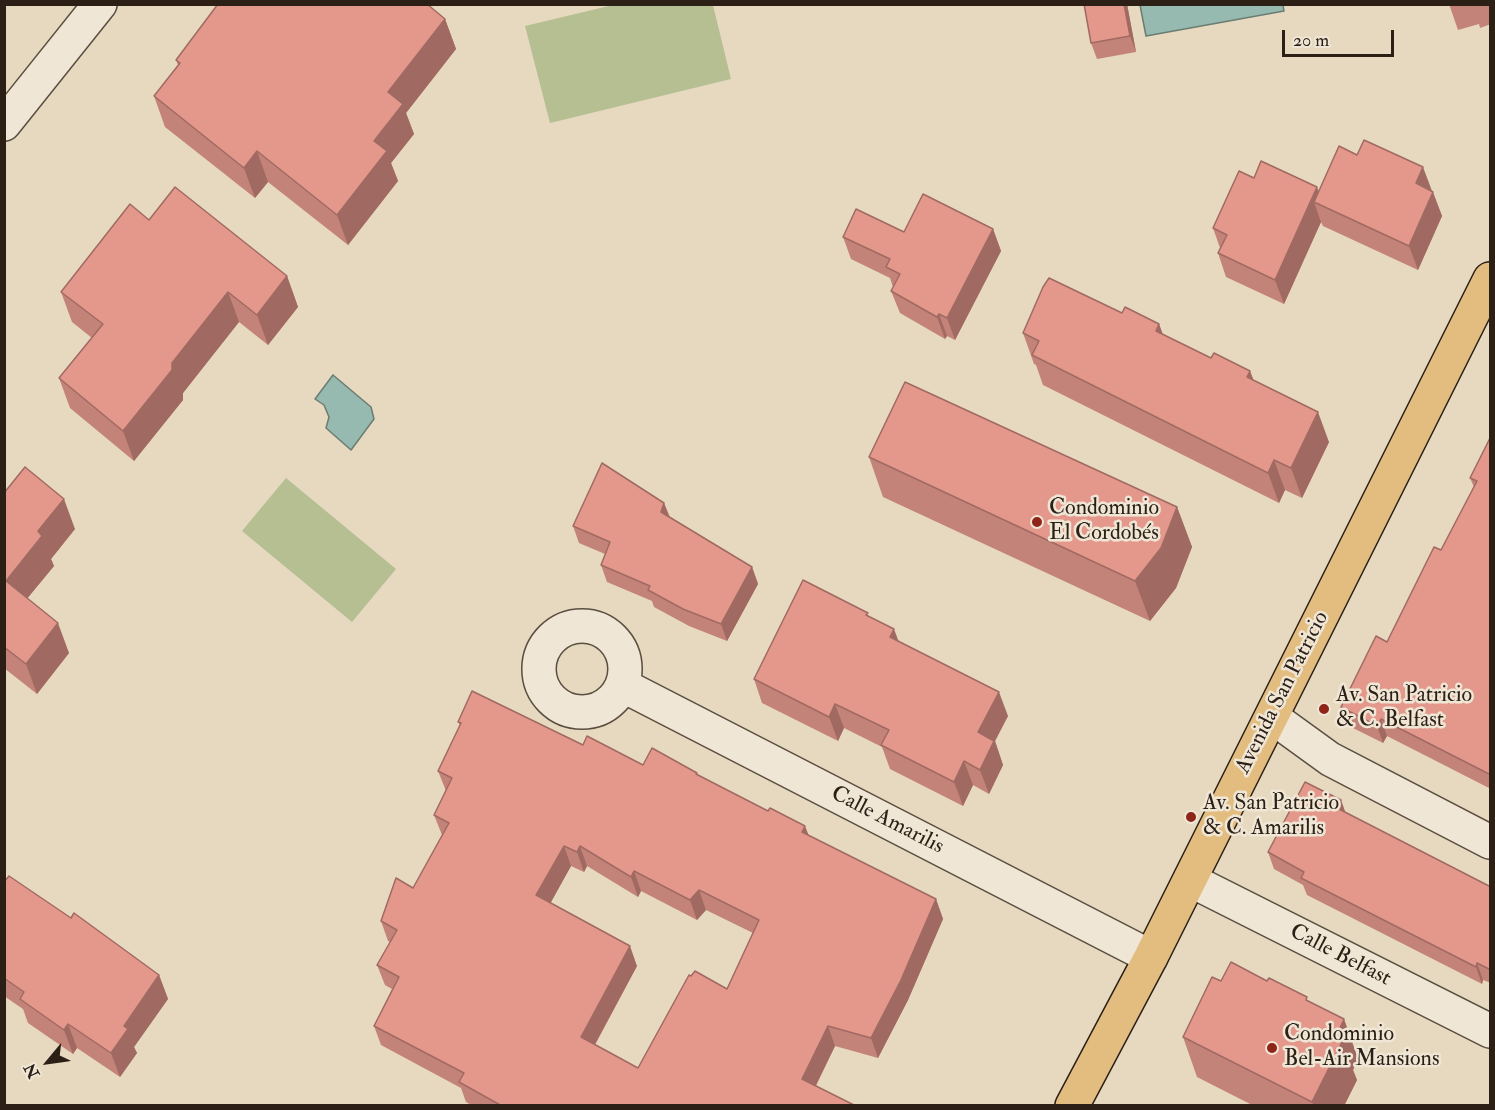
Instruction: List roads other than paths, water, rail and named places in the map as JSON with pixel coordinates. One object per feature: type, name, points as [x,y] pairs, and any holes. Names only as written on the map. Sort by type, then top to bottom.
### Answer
[{"type":"main road","name":"Avenida San Patricio","points":[[1072,1106],[1151,957],[1491,279]]},
{"type":"street","points":[[4,124],[100,4]]},
{"type":"street","name":"Calle Amarilis","points":[[622,686],[1151,957]]},
{"type":"street","points":[[1272,717],[1330,759],[1491,842]]},
{"type":"street","name":"Calle Belfast","points":[[1190,880],[1491,1031]]},
{"type":"water","points":[[1140,5],[1283,5],[1284,11],[1146,36]]},
{"type":"water","points":[[333,375],[371,407],[374,419],[351,450],[326,428],[329,417],[324,405],[315,399]]},
{"type":"place","name":"Condominio El Cordobés","points":[[1037,522]]},
{"type":"place","name":"Av. San Patricio & C. Belfast","points":[[1324,709]]},
{"type":"place","name":"Av. San Patricio & C. Amarilis","points":[[1191,817]]},
{"type":"place","name":"Condominio Bel-Air Mansions","points":[[1272,1048]]}]
